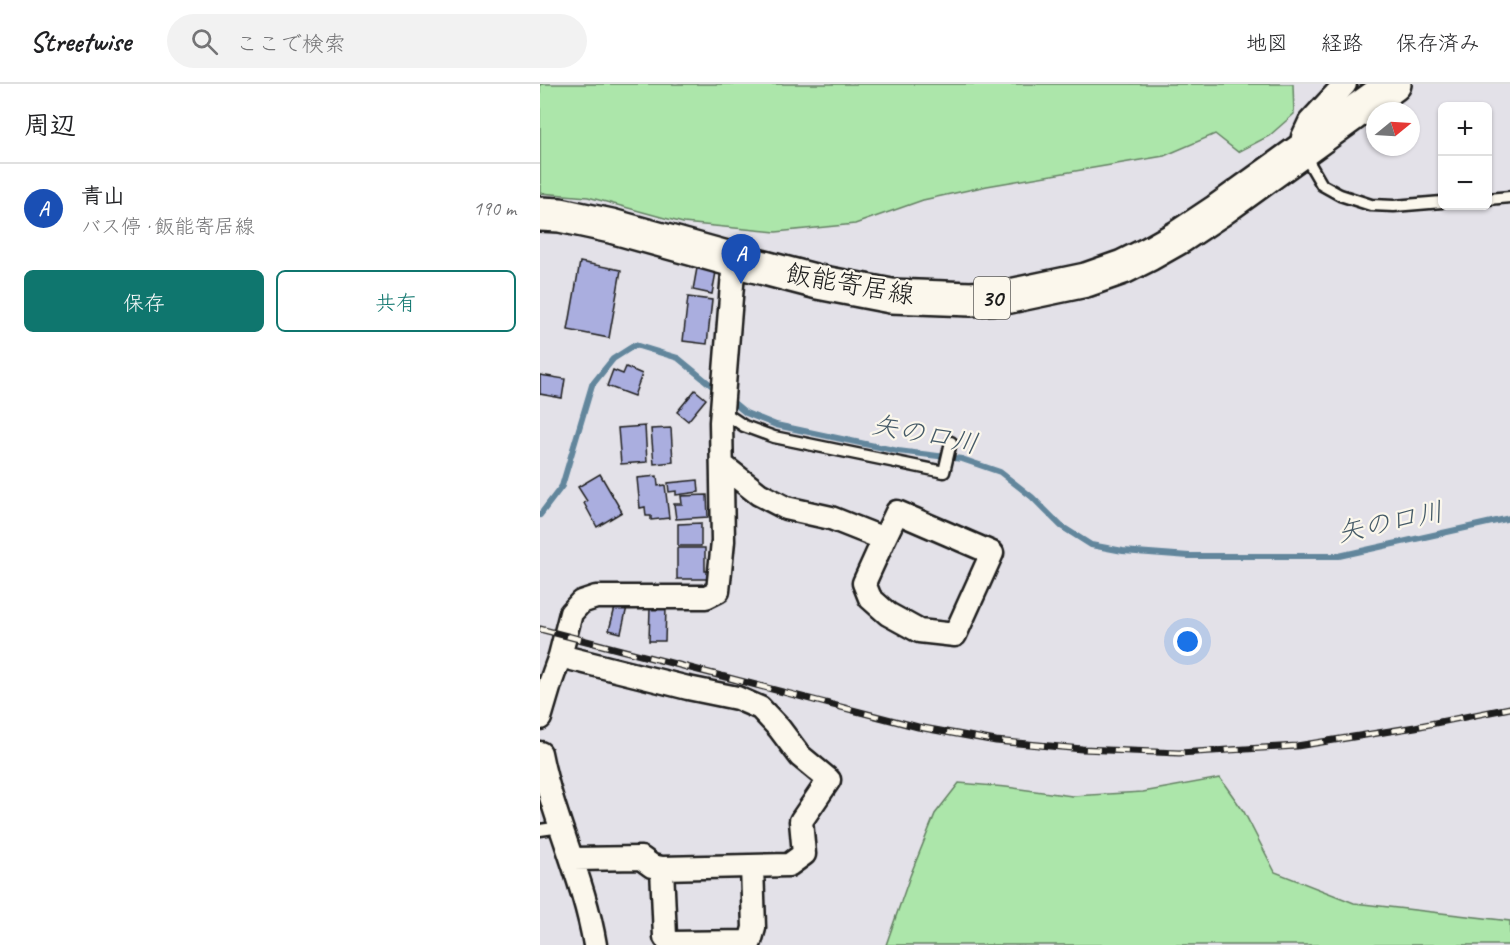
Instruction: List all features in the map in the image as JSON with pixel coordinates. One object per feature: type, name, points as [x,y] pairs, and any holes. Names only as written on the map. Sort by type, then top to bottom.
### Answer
[{"type":"main road","name":"飯能寄居線","points":[[540,214],[560,215],[611,226],[818,282],[891,296],[971,299],[1010,296],[1086,280],[1123,267],[1149,254],[1218,211],[1394,84]]},
{"type":"street","points":[[1302,151],[1303,137],[1310,122],[1345,84]]},
{"type":"street","points":[[540,718],[571,613],[581,602],[596,597],[706,597],[718,591],[723,541],[722,410],[734,260]]},
{"type":"street","points":[[722,465],[759,495],[786,508],[831,518],[884,539]]},
{"type":"street","points":[[897,512],[992,553],[955,635],[919,631],[888,614],[870,598],[864,583],[884,539],[897,512]]},
{"type":"street","points":[[560,656],[737,698],[760,708],[800,756],[829,780],[801,821],[804,854],[789,865],[662,868],[652,866],[640,858],[573,858]]},
{"type":"street","points":[[540,753],[550,829],[573,858],[596,945]]},
{"type":"street","points":[[662,868],[664,937],[670,943],[750,942],[754,928],[752,866]]},
{"type":"lane","points":[[1302,151],[1322,185],[1340,195],[1371,206],[1438,202]]},
{"type":"lane","points":[[1492,198],[1510,197]]},
{"type":"lane","points":[[722,410],[744,426],[774,437],[944,472],[950,444]]},
{"type":"green space","points":[[540,84],[1293,84],[1294,114],[1269,136],[1238,152],[1215,134],[1164,156],[987,186],[923,200],[855,224],[776,232],[683,223],[588,197],[540,193]]},
{"type":"green space","points":[[1220,778],[1244,812],[1275,872],[1354,903],[1510,921],[1510,945],[886,945],[935,814],[959,783],[1072,796],[1143,792]]},
{"type":"building","points":[[580,262],[621,270],[609,338],[568,330]]},
{"type":"building","points":[[697,268],[716,272],[712,294],[693,290]]},
{"type":"building","points":[[688,297],[712,300],[707,344],[683,341]]},
{"type":"building","points":[[626,367],[642,374],[634,396],[607,386],[613,370],[623,374]]},
{"type":"building","points":[[540,375],[565,379],[562,398],[540,394]]},
{"type":"building","points":[[695,390],[706,399],[688,421],[677,412]]},
{"type":"building","points":[[645,426],[647,462],[621,464],[618,428]]},
{"type":"building","points":[[671,428],[673,462],[654,464],[651,429]]},
{"type":"building","points":[[600,474],[622,512],[597,527],[584,503],[587,501],[578,487]]},
{"type":"building","points":[[657,476],[658,486],[665,485],[669,518],[651,520],[651,516],[646,516],[645,507],[640,508],[637,478]]},
{"type":"building","points":[[698,480],[699,492],[676,495],[676,491],[669,492],[668,483]]},
{"type":"building","points":[[707,495],[708,517],[676,519],[674,504],[682,504],[681,496]]},
{"type":"building","points":[[701,523],[701,546],[678,546],[678,524]]},
{"type":"building","points":[[677,548],[705,548],[705,571],[710,571],[710,579],[677,579]]},
{"type":"building","points":[[616,604],[627,607],[621,633],[609,630]]},
{"type":"building","points":[[650,608],[666,608],[665,641],[649,641]]},
{"type":"waterway","name":"矢の口川","points":[[540,515],[562,486],[592,385],[613,359],[635,345],[678,358],[717,390]]},
{"type":"waterway","name":"矢の口川","points":[[728,398],[746,413],[776,425],[898,451],[962,459],[1000,472],[1032,497],[1061,526],[1091,545],[1123,551],[1189,556],[1339,556],[1510,518]]},
{"type":"railway","points":[[540,629],[918,727],[996,741],[1082,749],[1179,753],[1297,746],[1415,727],[1510,708]]},
{"type":"place","name":"青山","points":[[741,284]]}]
